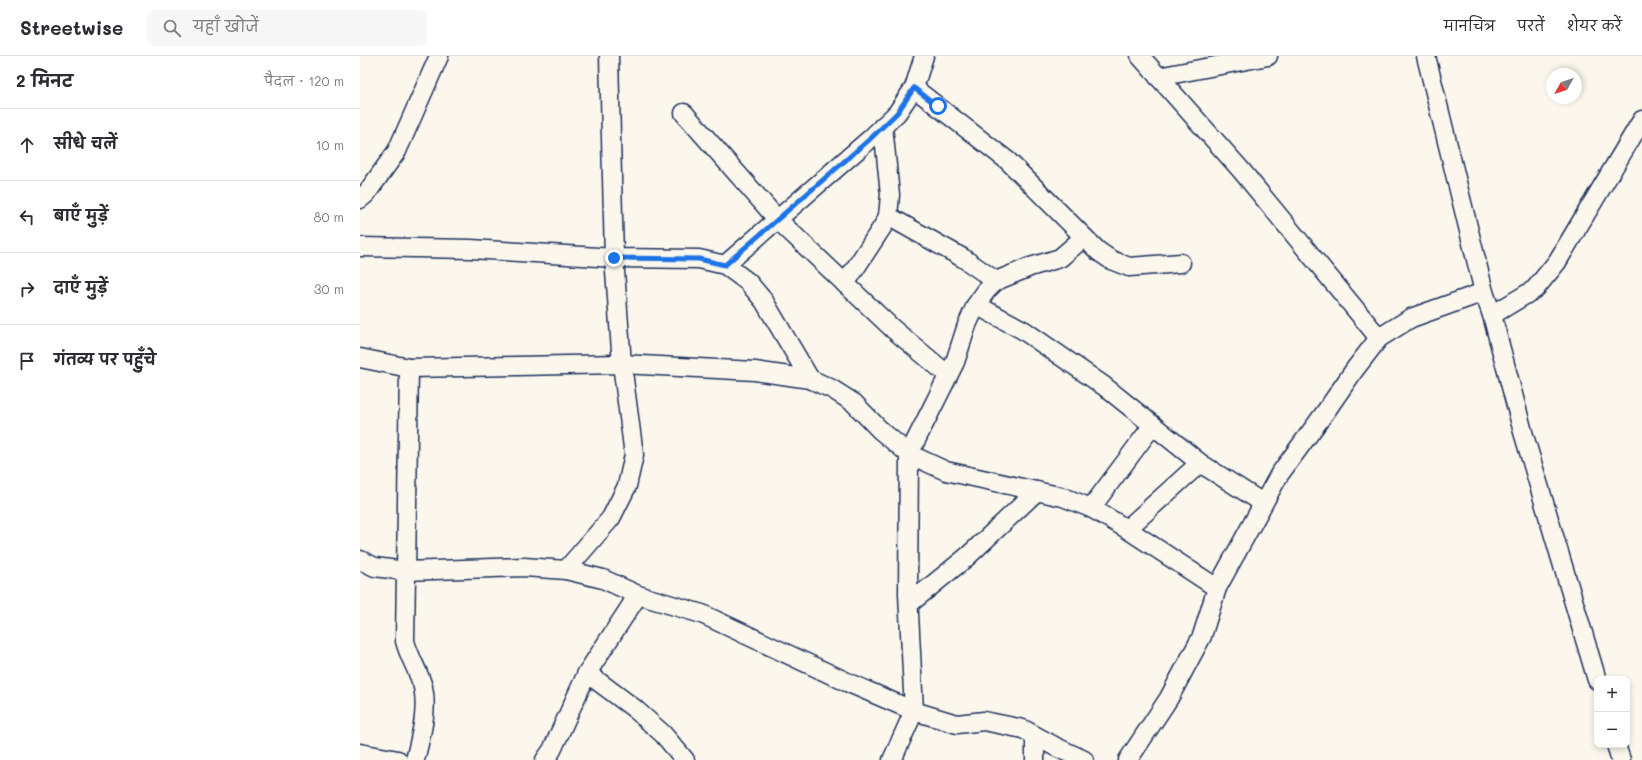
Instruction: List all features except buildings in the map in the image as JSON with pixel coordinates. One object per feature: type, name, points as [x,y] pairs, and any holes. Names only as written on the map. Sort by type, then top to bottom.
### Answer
[{"type":"street","points":[[360,199],[366,194],[397,151],[439,56]]},
{"type":"street","points":[[566,570],[611,518],[626,486],[634,455],[622,364],[614,258],[609,56]]},
{"type":"street","points":[[725,265],[778,220],[897,113],[914,88],[924,56]]},
{"type":"street","points":[[1140,56],[1241,170],[1379,338]]},
{"type":"street","points":[[1158,76],[1268,56]]},
{"type":"street","points":[[1426,56],[1484,292],[1492,315],[1523,432],[1596,676]]},
{"type":"street","points":[[914,88],[1008,161],[1083,238],[1111,260],[1129,267],[1181,263]]},
{"type":"street","points":[[684,113],[778,220],[892,329],[948,375]]},
{"type":"street","points":[[1492,315],[1535,289],[1557,262],[1642,120]]},
{"type":"street","points":[[845,284],[888,216],[890,195],[883,126]]},
{"type":"street","points":[[888,216],[963,258],[996,281]]},
{"type":"street","points":[[892,760],[914,710],[908,604],[909,454],[948,375],[976,305],[986,291],[996,281],[1030,267],[1060,258],[1083,238]]},
{"type":"street","points":[[360,247],[471,249],[614,258],[699,259],[725,265],[748,282],[764,301],[810,379]]},
{"type":"street","points":[[1128,760],[1169,698],[1202,636],[1217,588],[1279,475],[1355,369],[1379,338],[1411,318],[1484,292]]},
{"type":"street","points":[[976,305],[1023,330],[1042,343],[1104,386],[1200,463],[1263,504]]},
{"type":"street","points":[[360,358],[409,368],[622,364],[754,371],[810,379],[832,389],[854,402],[880,430],[909,454],[946,471],[1063,497],[1091,508],[1127,528],[1217,588]]},
{"type":"street","points":[[409,368],[405,641],[408,653],[423,686],[425,714],[415,760]]},
{"type":"street","points":[[1091,508],[1153,425]]},
{"type":"street","points":[[1127,528],[1200,463]]},
{"type":"street","points":[[908,604],[968,556],[1037,491]]},
{"type":"street","points":[[360,560],[375,567],[405,571],[524,567],[566,570],[603,579],[638,595],[702,614],[849,683],[914,710],[957,724],[984,721],[1023,728],[1056,748],[1084,760]]},
{"type":"street","points":[[545,760],[552,750],[587,673],[638,595]]},
{"type":"street","points":[[587,673],[635,709],[663,734],[685,760]]},
{"type":"street","points":[[1035,736],[1035,760]]},
{"type":"street","points":[[1617,748],[1621,760]]},
{"type":"street","points":[[360,753],[398,760]]},
{"type":"route","points":[[614,258],[699,259],[725,265],[870,139],[897,113],[914,88],[938,106]]}]
